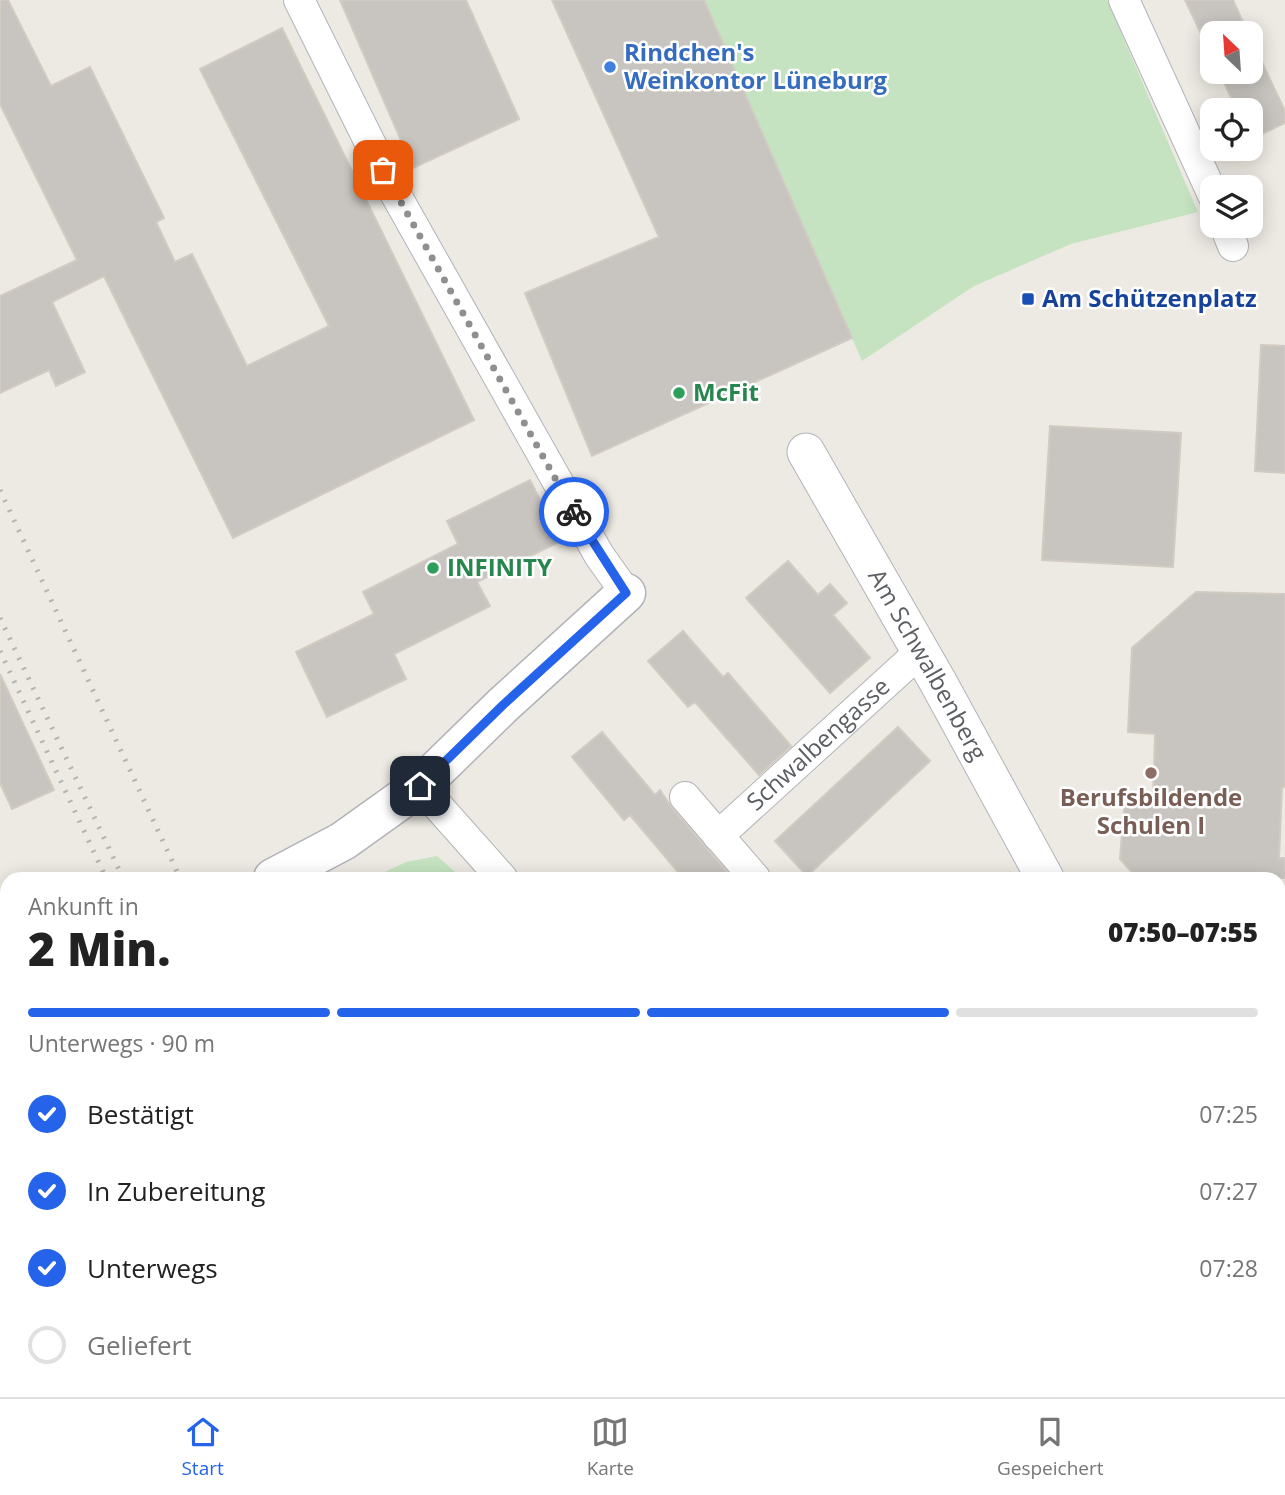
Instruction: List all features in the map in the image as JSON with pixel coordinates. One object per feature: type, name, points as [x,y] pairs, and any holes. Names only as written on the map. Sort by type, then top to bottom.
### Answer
[{"type":"main road","points":[[284,872],[343,841],[420,786],[512,696],[626,593]]},
{"type":"street","points":[[299,0],[396,195],[599,555],[626,593]]},
{"type":"street","points":[[1124,0],[1204,175]]},
{"type":"street","name":"Am Schwalbenberg","points":[[806,452],[921,651],[1042,872]]},
{"type":"street","name":"Schwalbengasse","points":[[718,835],[921,651]]},
{"type":"street","points":[[420,786],[497,872]]},
{"type":"street","points":[[685,797],[750,872]]},
{"type":"green space","points":[[704,0],[1107,0],[1198,212],[1071,244],[974,286],[862,361]]},
{"type":"green space","points":[[437,856],[455,872],[385,872],[406,862]]},
{"type":"building","points":[[0,0],[8,0],[51,86],[90,67],[164,218],[156,222],[175,262],[192,254],[247,366],[329,326],[200,69],[282,28],[474,420],[233,538],[104,276],[52,302],[85,372],[56,386],[49,370],[0,393],[0,296],[77,260],[0,104]]},
{"type":"building","points":[[340,0],[466,0],[519,119],[413,168]]},
{"type":"building","points":[[552,0],[704,0],[852,338],[592,456],[525,293],[659,237]]},
{"type":"building","points":[[1185,0],[1233,0],[1243,21],[1200,21],[1200,32]]},
{"type":"building","points":[[1264,67],[1285,111],[1285,123],[1263,133],[1263,98],[1231,98],[1225,84],[1264,84]]},
{"type":"building","points":[[1261,345],[1285,346],[1285,473],[1255,471]]},
{"type":"building","points":[[1050,426],[1181,433],[1173,567],[1042,560]]},
{"type":"building","points":[[530,480],[561,541],[477,582],[490,606],[394,654],[406,679],[327,717],[296,652],[374,614],[363,592],[458,544],[447,521]]},
{"type":"building","points":[[788,561],[818,595],[830,584],[847,603],[833,615],[870,658],[830,693],[746,598]]},
{"type":"building","points":[[1196,592],[1285,594],[1285,787],[1282,787],[1279,858],[1285,858],[1285,872],[1132,872],[1120,859],[1125,797],[1153,798],[1155,734],[1128,732],[1132,648]]},
{"type":"building","points":[[683,631],[723,677],[728,673],[791,746],[759,775],[695,702],[688,707],[648,661]]},
{"type":"building","points":[[0,674],[54,790],[12,809],[0,783]]},
{"type":"building","points":[[898,727],[930,761],[811,872],[803,872],[775,841]]},
{"type":"building","points":[[602,732],[655,795],[660,790],[727,872],[678,872],[630,815],[624,820],[572,757]]},
{"type":"railway","points":[[0,490],[177,872]]},
{"type":"railway","points":[[0,618],[120,872]]},
{"type":"railway","points":[[0,651],[103,872]]},
{"type":"way so far","points":[[383,170],[574,512]]},
{"type":"place","name":"Rindchen's Weinkontor Lüneburg","points":[[610,67]]},
{"type":"place","name":"Am Schützenplatz","points":[[1028,299]]},
{"type":"place","name":"McFit","points":[[679,393]]},
{"type":"place","name":"INFINITY","points":[[433,568]]},
{"type":"place","name":"Berufsbildende Schulen I","points":[[1151,773]]},
{"type":"route","points":[[420,786],[575,637],[626,593],[605,565],[574,512]]}]
